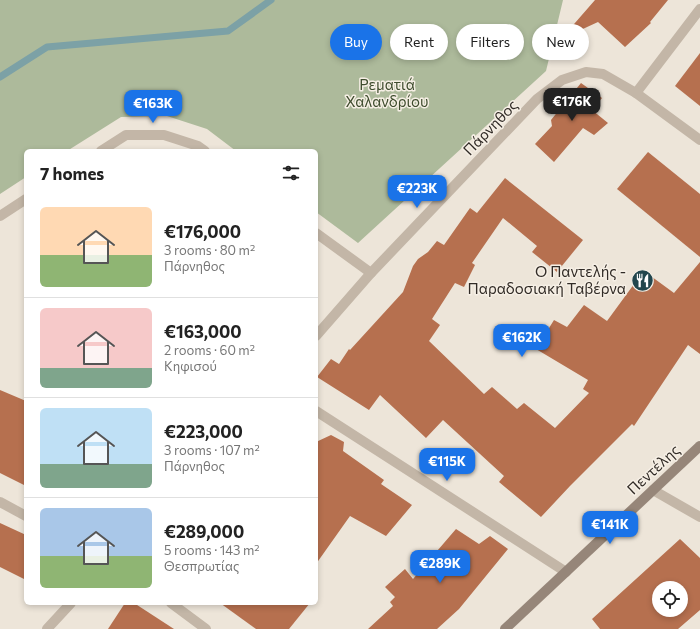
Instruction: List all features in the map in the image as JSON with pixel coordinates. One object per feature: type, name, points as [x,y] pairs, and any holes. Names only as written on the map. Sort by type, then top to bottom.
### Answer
[{"type":"main road","name":"Πεντέλης","points":[[505,629],[700,446]]},
{"type":"street","points":[[636,93],[700,9]]},
{"type":"street","name":"Πάρνηθος","points":[[318,334],[371,273],[537,99],[562,80],[586,72],[603,74],[636,93],[700,140]]},
{"type":"street","points":[[104,149],[126,135],[164,135],[198,146],[202,149]]},
{"type":"street","points":[[0,216],[24,200]]},
{"type":"street","points":[[318,233],[371,273]]},
{"type":"street","points":[[318,411],[566,572]]},
{"type":"street","points":[[653,490],[700,517]]},
{"type":"street","points":[[0,502],[24,515]]},
{"type":"street","points":[[47,629],[69,605]]},
{"type":"street","points":[[174,605],[206,629]]},
{"type":"green space","name":"Ρεματιά Χαλανδρίου","points":[[0,0],[563,0],[557,24],[532,24],[532,60],[549,60],[546,71],[358,243],[318,213],[318,149],[233,149],[207,129],[167,116],[121,117],[70,149],[24,149],[24,178],[0,194]]},
{"type":"building","points":[[595,0],[668,0],[650,22],[651,23],[625,47],[598,22],[589,26],[589,24],[574,24]]},
{"type":"building","points":[[700,53],[700,106],[675,86]]},
{"type":"building","points":[[581,83],[602,98],[592,110],[608,123],[594,135],[583,128],[554,162],[535,144],[552,126],[551,120]]},
{"type":"building","points":[[648,152],[700,194],[700,257],[617,189]]},
{"type":"building","points":[[505,178],[583,240],[557,272],[532,252],[537,246],[503,218],[472,263],[475,265],[464,287],[455,283],[432,319],[440,325],[429,341],[484,394],[492,387],[517,409],[524,403],[555,428],[589,393],[583,389],[588,380],[536,349],[554,320],[567,327],[584,305],[607,321],[637,280],[641,283],[648,274],[674,293],[700,262],[700,354],[688,345],[634,426],[632,424],[541,517],[499,482],[504,476],[443,420],[426,438],[380,395],[369,410],[318,378],[331,359],[339,364],[349,349],[350,350],[403,292],[413,266],[418,259],[428,252],[437,241],[444,245],[470,208],[477,213]]},
{"type":"building","points":[[0,390],[24,400],[24,485],[0,473]]},
{"type":"building","points":[[331,435],[344,442],[343,451],[384,480],[381,484],[412,505],[386,536],[350,516],[318,561],[318,441]]},
{"type":"building","points":[[0,523],[24,534],[24,579],[0,567]]},
{"type":"building","points":[[456,529],[479,544],[490,536],[508,549],[459,609],[437,629],[368,629],[393,606],[390,602],[395,597],[385,587],[405,569],[413,579]]},
{"type":"building","points":[[680,539],[700,558],[700,610],[678,629],[600,629],[592,619]]},
{"type":"building","points":[[124,605],[137,605],[174,629],[108,629]]},
{"type":"building","points":[[223,605],[308,605],[289,629],[256,629]]},
{"type":"waterway","points":[[0,77],[47,47],[228,31],[271,0]]},
{"type":"place","name":"Ο Παντελής - Παραδοσιακή Ταβέρνα","points":[[642,280]]}]
